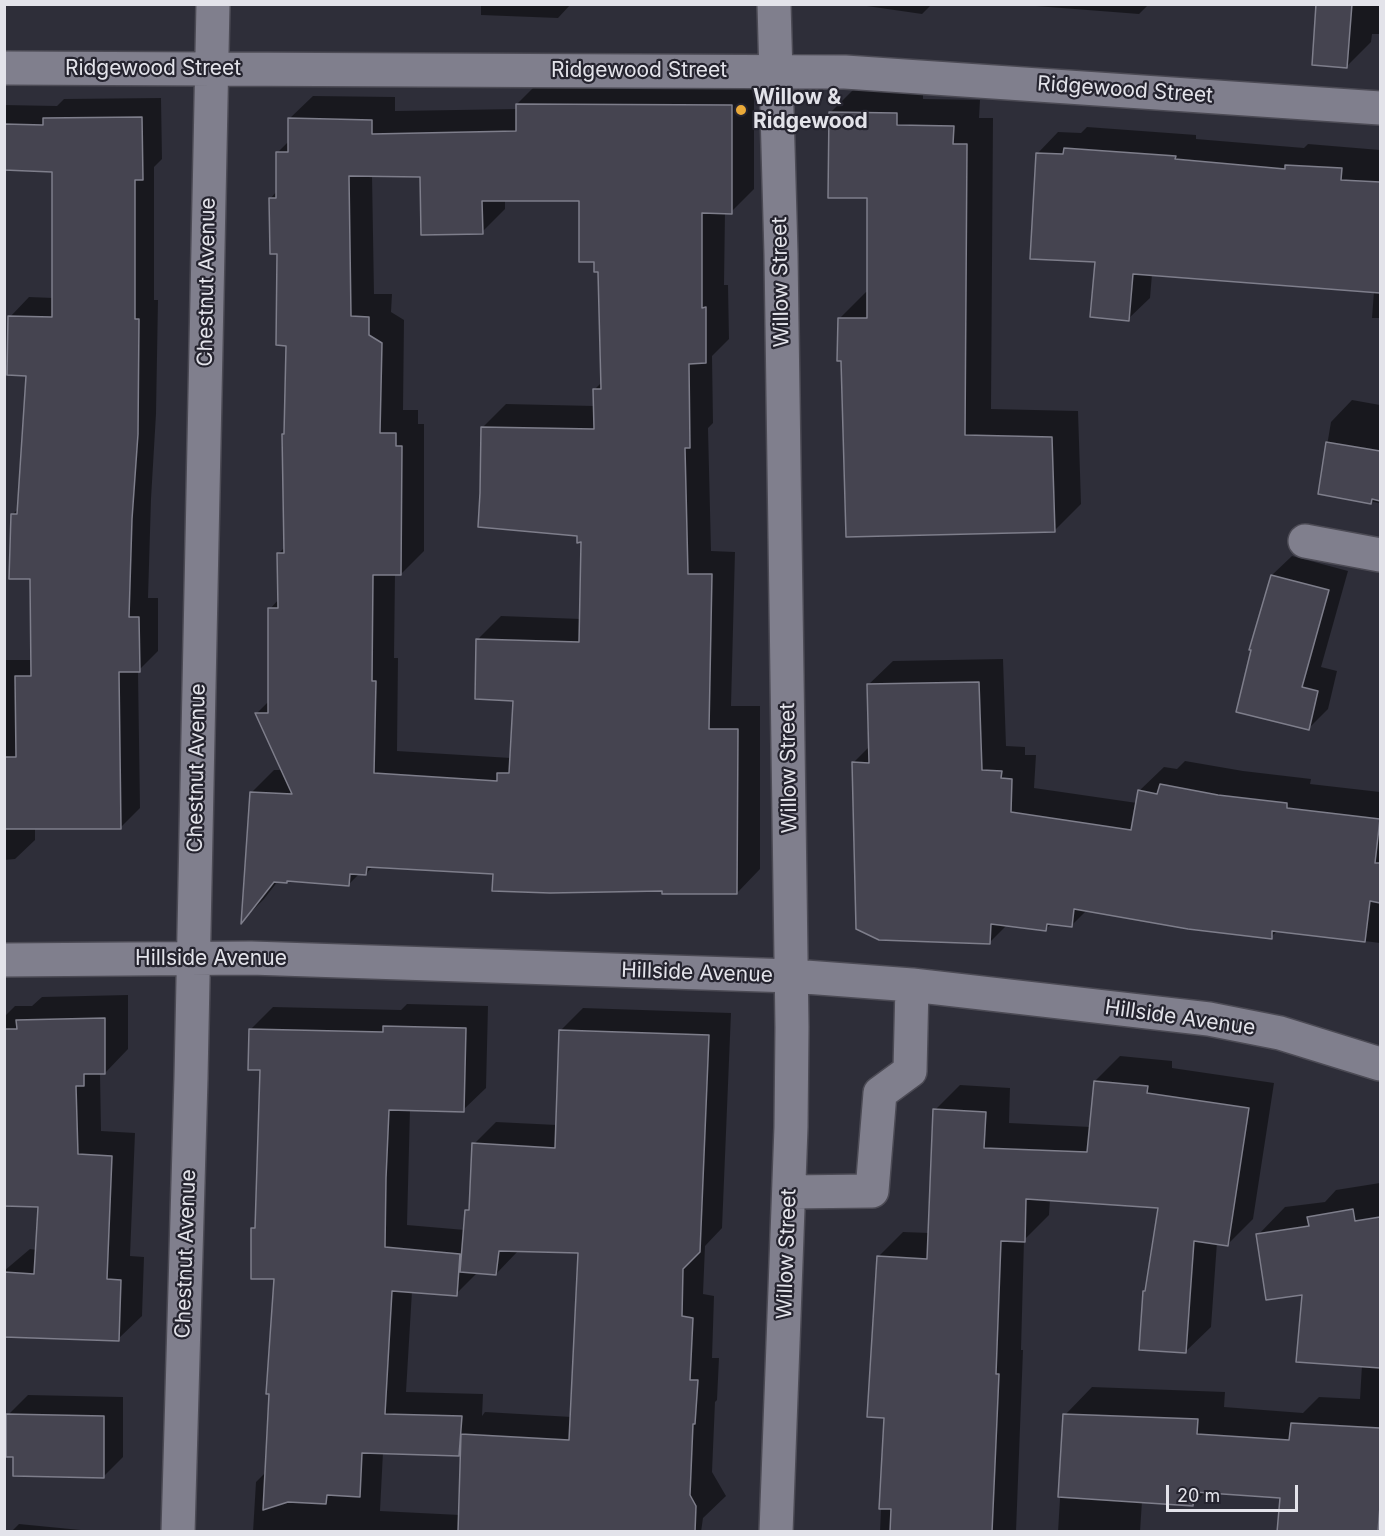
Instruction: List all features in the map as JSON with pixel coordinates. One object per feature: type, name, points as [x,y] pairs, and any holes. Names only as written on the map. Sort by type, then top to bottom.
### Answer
[{"type":"street","name":"Chestnut Avenue","points":[[178,1532],[191,1078],[213,4]]},
{"type":"street","name":"Willow Street","points":[[774,4],[781,254],[792,976],[789,1192],[776,1532]]},
{"type":"street","name":"Ridgewood Street","points":[[4,68],[889,74],[1380,108]]},
{"type":"street","points":[[1305,541],[1380,555]]},
{"type":"street","name":"Hillside Avenue","points":[[4,960],[193,958],[310,960],[792,976],[912,985],[1237,1024],[1314,1042],[1380,1064]]},
{"type":"street","points":[[789,1192],[873,1191],[880,1094],[910,1071],[912,985]]},
{"type":"building","points":[[1316,4],[1352,4],[1347,68],[1312,65]]},
{"type":"building","points":[[516,104],[732,105],[732,214],[702,213],[702,308],[706,307],[706,363],[689,364],[690,448],[685,448],[688,574],[712,574],[709,729],[738,729],[737,894],[662,894],[662,891],[550,893],[492,891],[493,874],[367,867],[366,875],[350,874],[349,886],[274,882],[241,924],[250,792],[292,794],[255,713],[268,713],[268,608],[278,608],[277,553],[284,553],[282,434],[284,434],[286,346],[276,345],[277,254],[270,254],[269,198],[276,198],[276,152],[288,152],[288,118],[372,120],[372,134],[516,131]],"holes":[[[349,176],[420,177],[421,235],[483,234],[482,201],[579,201],[579,262],[594,262],[594,272],[598,272],[601,389],[593,389],[594,429],[481,427],[478,527],[577,536],[577,543],[581,542],[579,642],[476,639],[475,699],[513,701],[509,773],[497,773],[497,781],[374,773],[376,681],[372,681],[373,575],[401,575],[402,446],[396,446],[396,433],[380,433],[382,343],[369,335],[369,317],[351,316]]]},
{"type":"building","points":[[829,112],[897,113],[897,125],[954,126],[953,144],[967,144],[965,435],[1052,437],[1055,532],[846,537],[841,361],[837,361],[838,318],[867,318],[867,198],[828,198]]},
{"type":"building","points":[[142,117],[143,180],[135,180],[135,319],[139,319],[138,434],[132,519],[129,617],[139,617],[140,672],[119,672],[121,829],[4,829],[4,757],[16,757],[15,676],[31,676],[30,579],[9,579],[11,514],[17,514],[26,376],[7,375],[8,316],[52,317],[52,172],[4,170],[4,124],[43,125],[43,118]]},
{"type":"building","points":[[1064,148],[1176,156],[1175,159],[1285,169],[1285,165],[1342,168],[1341,180],[1380,182],[1380,293],[1133,274],[1129,321],[1090,317],[1095,262],[1030,259],[1036,153],[1063,154]]},
{"type":"building","points":[[1326,442],[1380,451],[1380,501],[1372,499],[1371,504],[1318,494]]},
{"type":"building","points":[[1271,575],[1329,590],[1302,687],[1318,691],[1309,730],[1236,712],[1251,650],[1249,650]]},
{"type":"building","points":[[979,682],[982,770],[1002,771],[1001,778],[1012,779],[1011,812],[1131,830],[1138,790],[1157,794],[1160,784],[1218,795],[1287,803],[1287,808],[1380,819],[1375,863],[1380,863],[1380,903],[1370,901],[1365,942],[1272,931],[1272,939],[1188,929],[1074,909],[1072,927],[1047,924],[1046,931],[991,924],[990,944],[879,940],[856,929],[852,762],[869,763],[867,684]]},
{"type":"building","points":[[105,1018],[105,1074],[84,1074],[84,1086],[76,1086],[78,1154],[112,1156],[107,1279],[121,1280],[119,1341],[4,1337],[4,1272],[34,1274],[38,1207],[4,1206],[4,1029],[17,1029],[16,1020]]},
{"type":"building","points":[[383,1026],[466,1028],[464,1112],[389,1110],[386,1178],[385,1247],[460,1254],[457,1296],[392,1291],[385,1414],[462,1416],[459,1456],[362,1453],[360,1497],[327,1495],[326,1504],[288,1502],[263,1510],[269,1394],[266,1394],[274,1279],[251,1279],[251,1228],[255,1228],[260,1070],[248,1070],[249,1029],[383,1032]]},
{"type":"building","points":[[559,1030],[709,1035],[700,1252],[683,1269],[682,1316],[693,1318],[690,1380],[698,1380],[695,1424],[693,1424],[690,1495],[696,1506],[695,1532],[458,1532],[461,1434],[569,1440],[578,1253],[499,1251],[496,1275],[460,1272],[465,1210],[469,1210],[472,1143],[555,1148]]},
{"type":"building","points":[[1094,1081],[1148,1086],[1147,1093],[1249,1108],[1228,1246],[1194,1241],[1186,1353],[1139,1350],[1143,1291],[1145,1291],[1158,1208],[1026,1199],[1025,1242],[1001,1241],[996,1374],[999,1374],[992,1532],[890,1532],[891,1509],[879,1509],[884,1418],[867,1417],[877,1256],[927,1259],[933,1109],[986,1112],[984,1148],[1087,1152]]},
{"type":"building","points":[[1353,1209],[1355,1221],[1380,1217],[1380,1368],[1296,1362],[1302,1295],[1266,1300],[1256,1234],[1309,1226],[1307,1217]]},
{"type":"building","points":[[6,1414],[104,1416],[104,1478],[13,1476],[13,1457],[6,1457]]},
{"type":"building","points":[[1063,1414],[1198,1419],[1197,1434],[1289,1440],[1291,1423],[1380,1428],[1378,1532],[1277,1532],[1280,1498],[1194,1492],[1193,1506],[1058,1497]]},
{"type":"place","name":"Willow & Ridgewood","points":[[741,110]]}]
